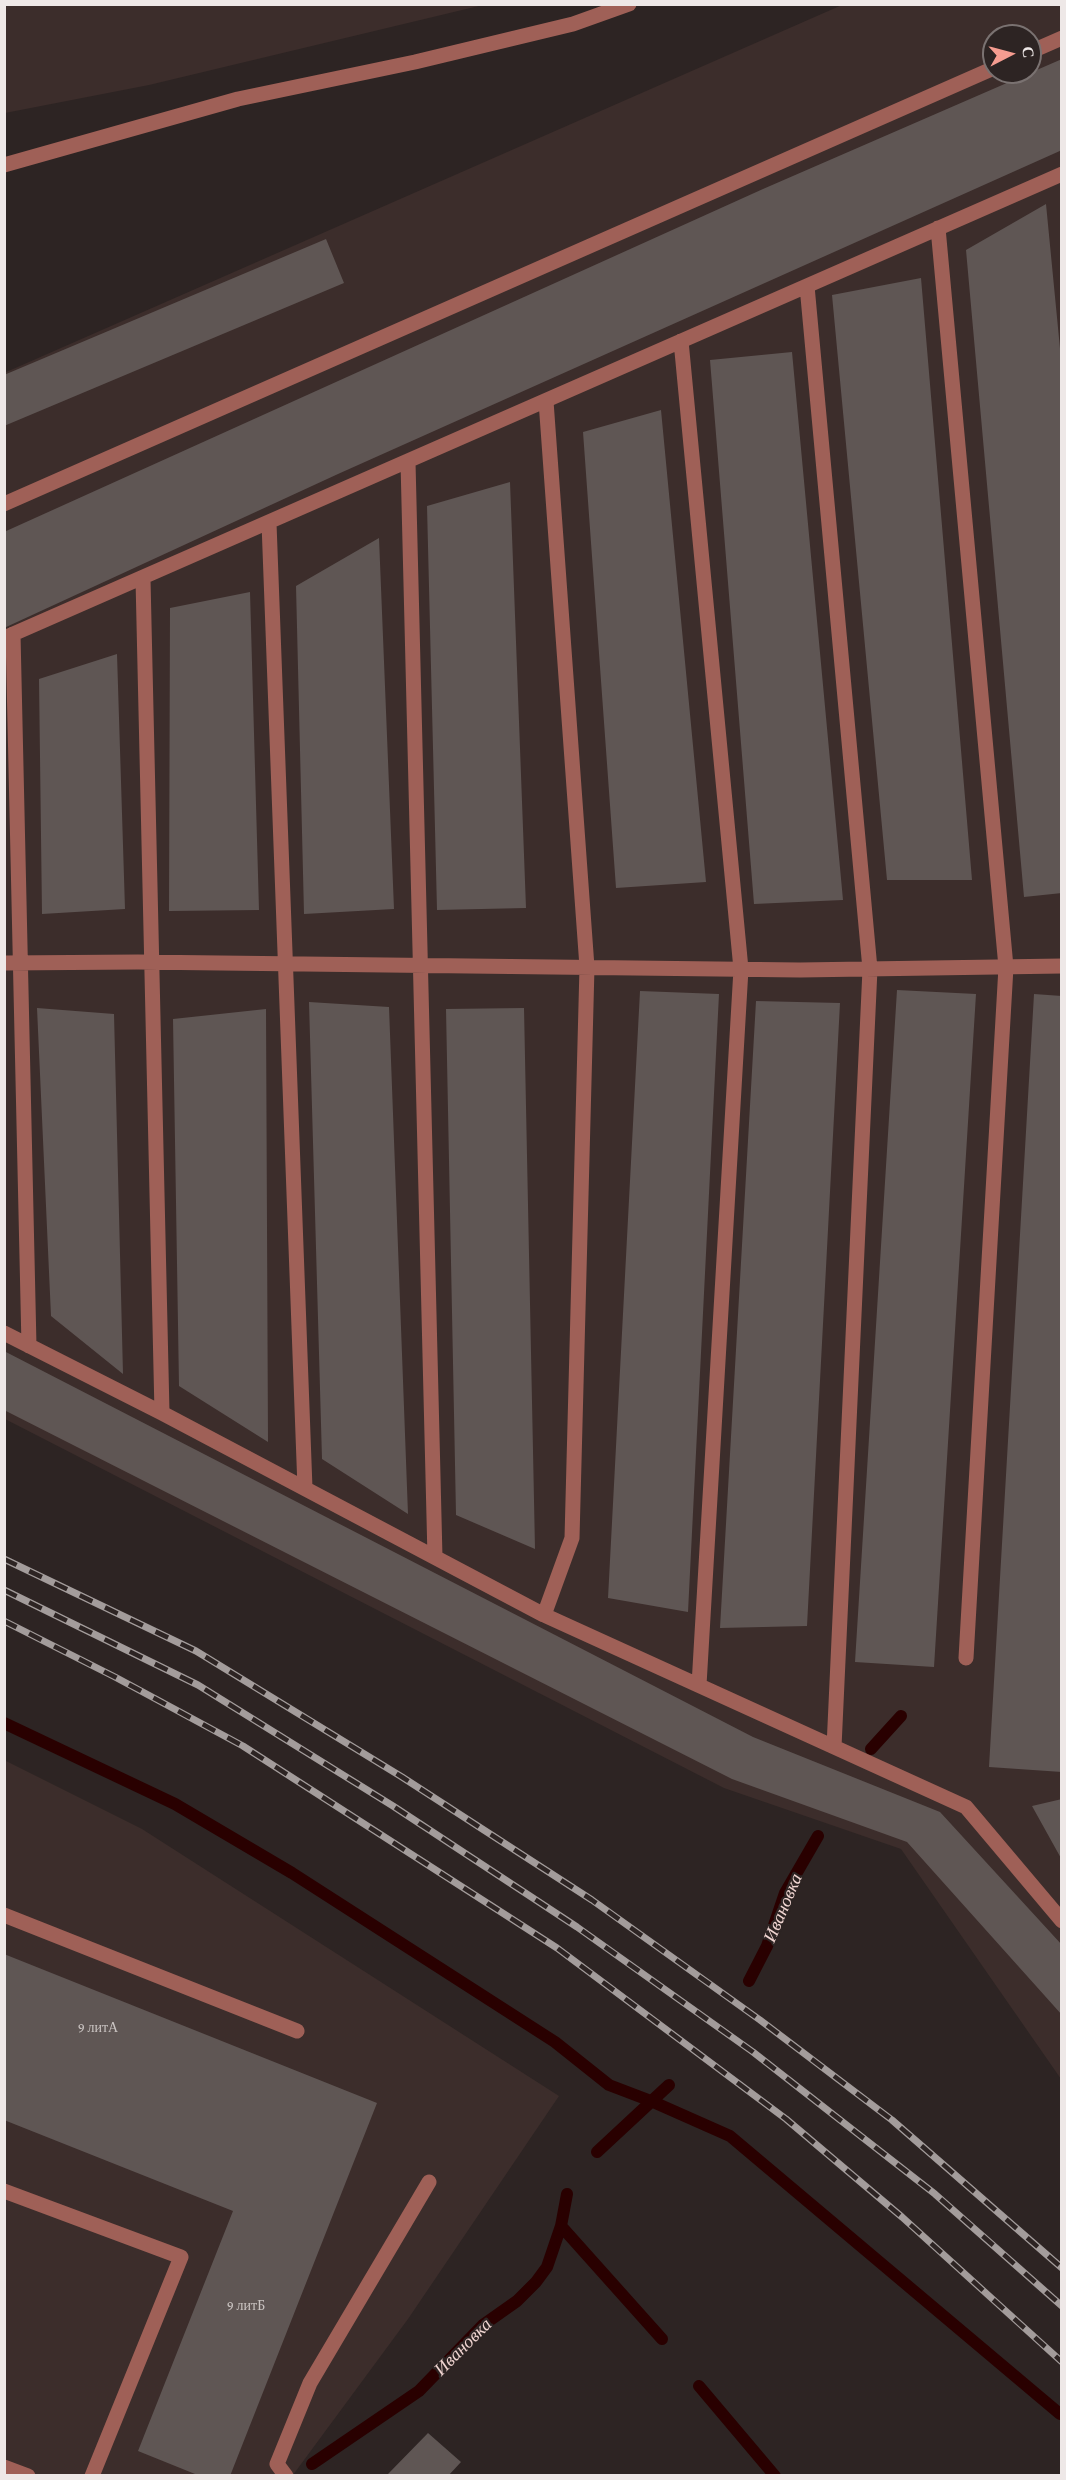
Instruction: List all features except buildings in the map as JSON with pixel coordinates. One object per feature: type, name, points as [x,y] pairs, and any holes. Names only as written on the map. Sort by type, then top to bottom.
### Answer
[{"type":"street","points":[[4,165],[238,99],[415,62],[573,24],[629,4]]},
{"type":"street","points":[[1042,47],[1062,38]]},
{"type":"street","points":[[4,504],[982,73]]},
{"type":"street","points":[[29,1346],[9,636],[1062,174]]},
{"type":"street","points":[[938,228],[1006,967],[966,1658]]},
{"type":"street","points":[[807,286],[870,969],[834,1747]]},
{"type":"street","points":[[681,341],[741,969],[699,1685]]},
{"type":"street","points":[[544,1615],[572,1539],[587,967],[546,401]]},
{"type":"street","points":[[408,462],[435,1557]]},
{"type":"street","points":[[269,523],[305,1488]]},
{"type":"street","points":[[143,579],[162,1413]]},
{"type":"street","points":[[4,963],[741,969],[1062,966]]},
{"type":"street","points":[[4,1334],[162,1413],[544,1615],[966,1807],[1062,1921]]},
{"type":"street","points":[[4,1915],[297,2031]]},
{"type":"street","points":[[286,2475],[277,2464],[310,2383],[429,2182]]},
{"type":"street","points":[[4,2191],[181,2257],[92,2475]]},
{"type":"street","points":[[4,2467],[28,2475]]},
{"type":"shaded area","points":[[5,4],[483,5],[149,85],[5,113]]},
{"type":"shaded area","points":[[842,5],[1061,5],[1061,2079],[901,1849],[724,1788],[5,1419],[4,373]]},
{"type":"shaded area","points":[[4,1760],[142,1829],[559,2096],[408,2319],[293,2475],[5,2475]]},
{"type":"waterway","name":"Ивановка","points":[[871,1749],[901,1716]]},
{"type":"waterway","points":[[4,1723],[175,1804],[292,1873],[555,2042],[609,2085],[730,2136],[1060,2414]]},
{"type":"waterway","name":"Ивановка","points":[[749,1981],[767,1946],[785,1893],[818,1836]]},
{"type":"waterway","name":"Ивановка","points":[[597,2152],[669,2085]]},
{"type":"waterway","name":"Ивановка","points":[[312,2464],[419,2391],[483,2325],[517,2301],[536,2282],[547,2267],[561,2226],[567,2194]]},
{"type":"waterway","points":[[561,2226],[662,2339]]},
{"type":"waterway","points":[[699,2386],[775,2476]]},
{"type":"railway","points":[[4,1559],[196,1651],[402,1777],[592,1900],[760,2020],[892,2120],[1062,2268]]},
{"type":"railway","points":[[4,1590],[198,1685],[393,1806],[577,1927],[753,2052],[935,2194],[1062,2306]]},
{"type":"railway","points":[[4,1621],[115,1677],[243,1746],[557,1948],[786,2119],[902,2217],[1062,2362]]}]
